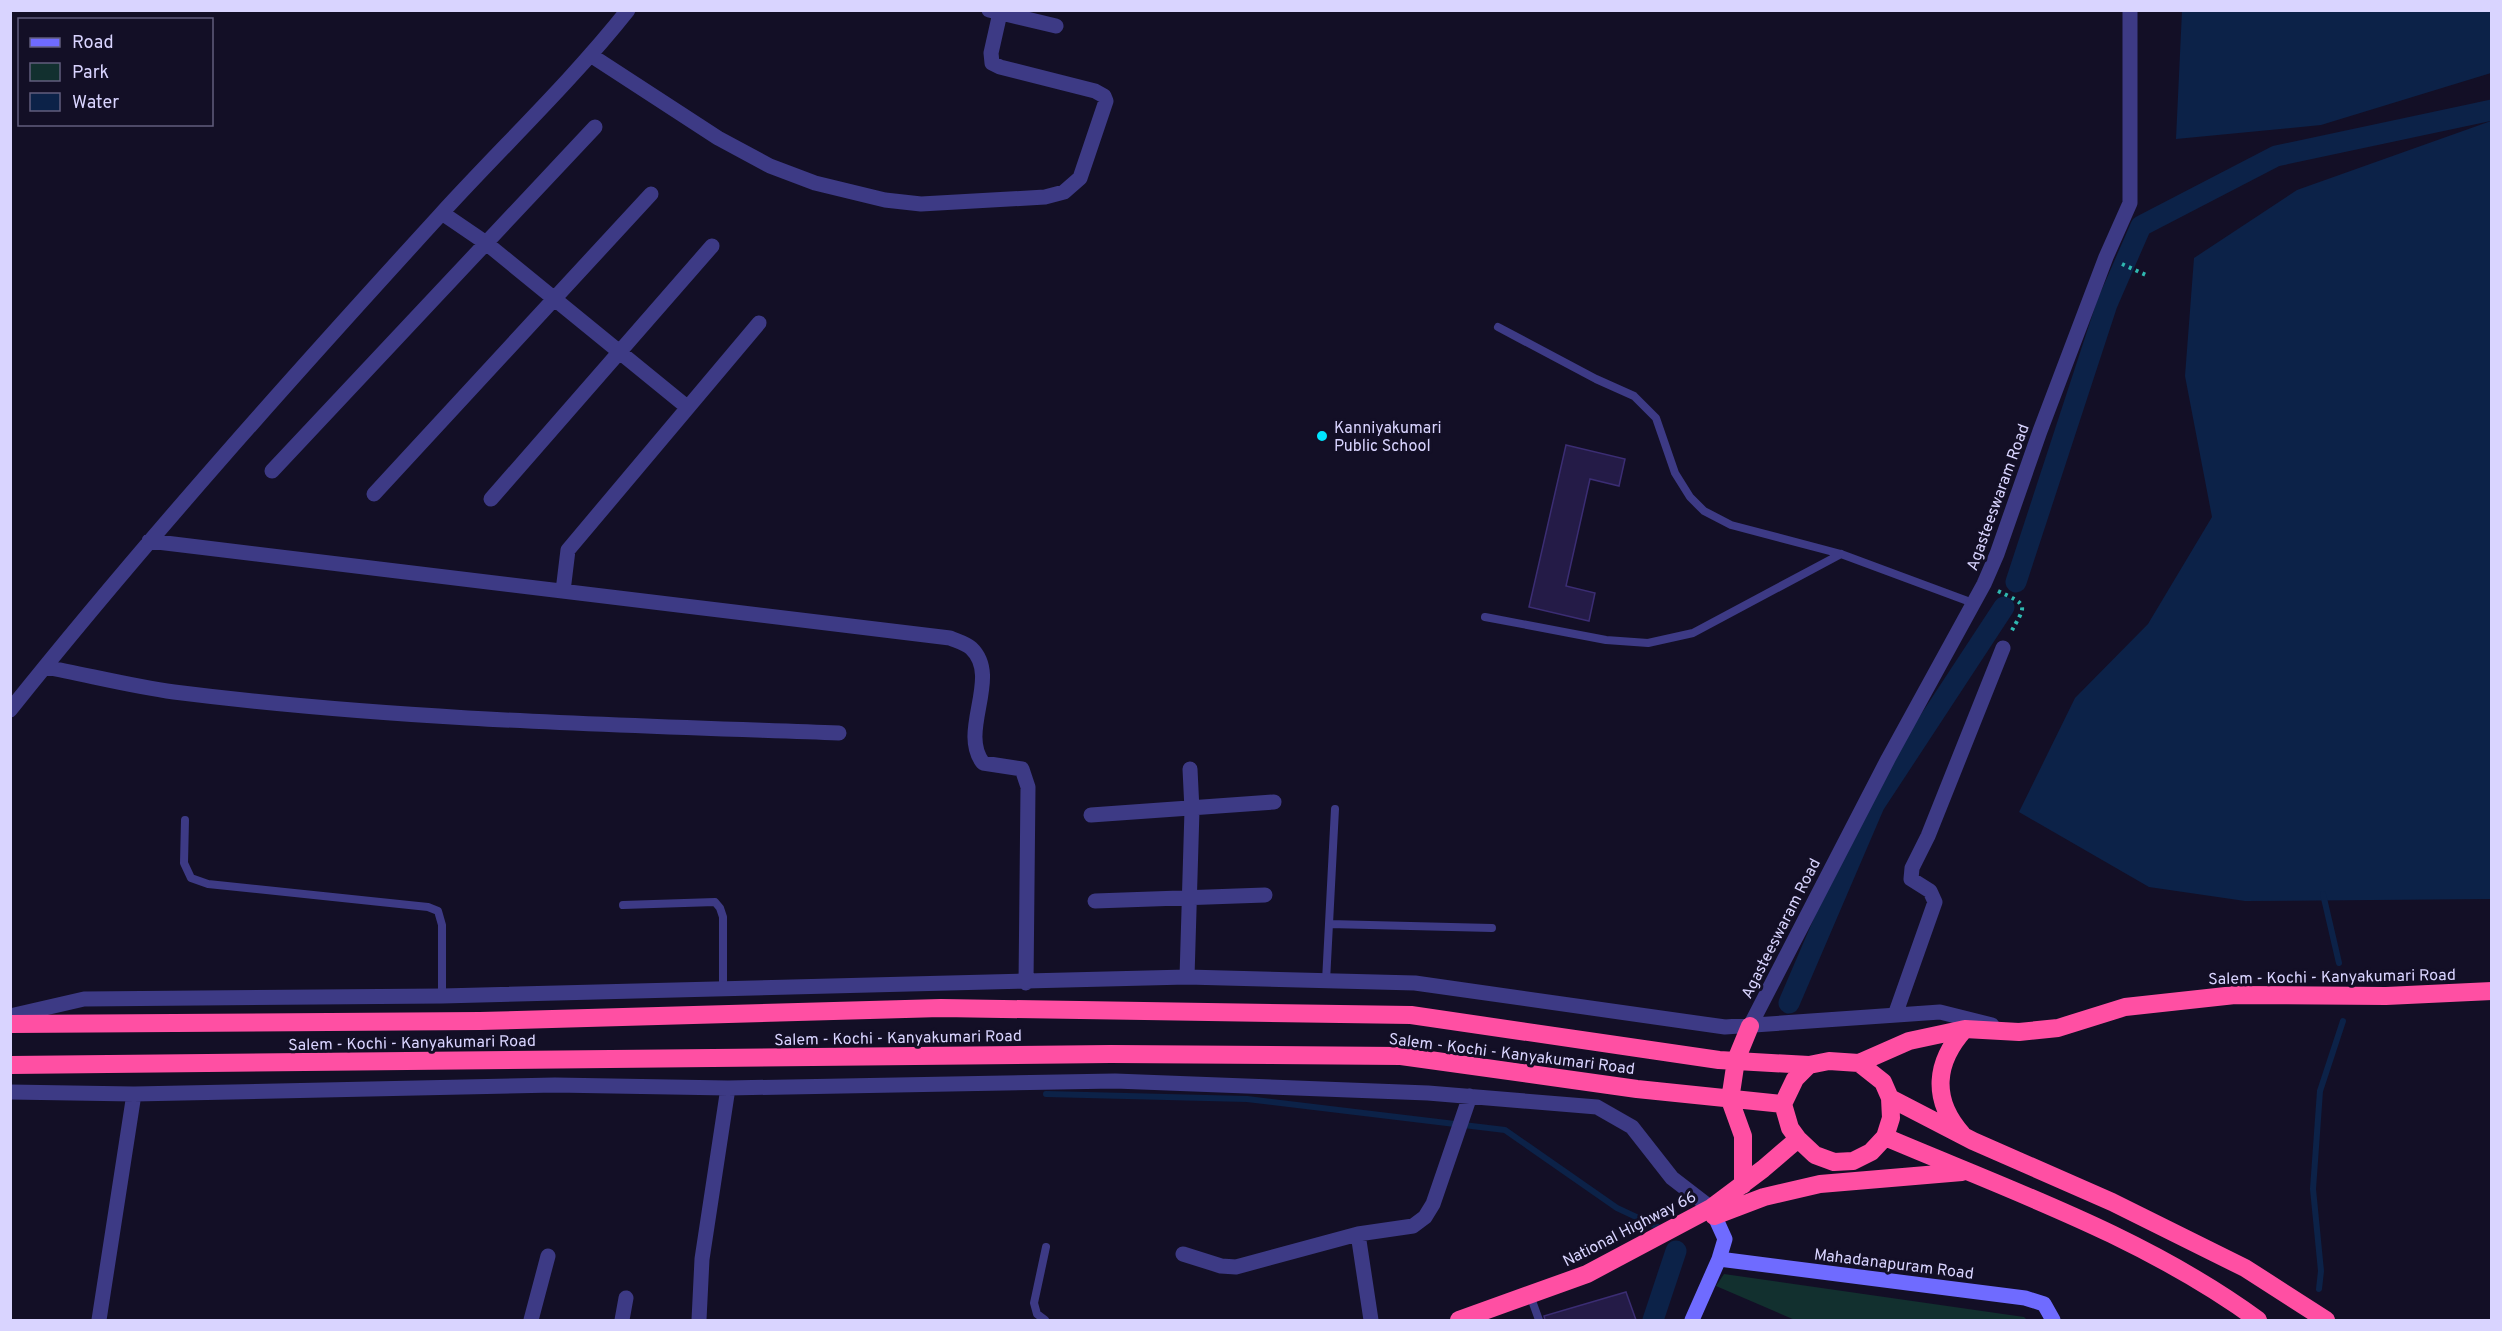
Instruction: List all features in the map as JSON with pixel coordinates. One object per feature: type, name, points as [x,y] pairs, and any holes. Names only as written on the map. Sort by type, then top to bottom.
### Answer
[{"type":"highway","name":"Salem - Kochi - Kanyakumari Road","points":[[1859,1063],[1909,1041],[1965,1029],[2019,1032],[2058,1028],[2124,1007],[2235,995],[2386,996],[2492,991]]},
{"type":"highway","name":"Salem - Kochi - Kanyakumari Road","points":[[10,1024],[480,1021],[941,1008],[1411,1015],[1736,1060],[1809,1065]]},
{"type":"highway","points":[[1743,1185],[1743,1136],[1730,1100],[1736,1060],[1750,1026]]},
{"type":"highway","points":[[1965,1029],[1950,1045],[1942,1062],[1940,1079],[1951,1122],[1965,1137]]},
{"type":"highway","name":"Salem - Kochi - Kanyakumari Road","points":[[10,1065],[1088,1054],[1401,1056],[1730,1100],[1783,1104]]},
{"type":"highway","points":[[1829,1061],[1859,1063],[1883,1082],[1890,1098],[1891,1118],[1885,1137],[1871,1152],[1853,1161],[1834,1162],[1815,1155],[1790,1128],[1783,1104],[1795,1079],[1809,1065],[1829,1061]]},
{"type":"highway","points":[[1890,1098],[1965,1137],[2112,1202],[2245,1268],[2326,1320]]},
{"type":"highway","points":[[1885,1137],[2116,1235],[2232,1301],[2258,1320]]},
{"type":"highway","name":"National Highway 66","points":[[1460,1320],[1587,1274],[1712,1212],[1798,1139]]},
{"type":"highway","points":[[1712,1212],[1820,1184],[1967,1172]]},
{"type":"street","points":[[10,710],[149,541],[442,213],[592,56],[628,10]]},
{"type":"street","name":"Agasteeswaram Road","points":[[1750,1026],[1888,759],[1984,584],[1998,554],[2040,430],[2102,268],[2130,203],[2130,10]]},
{"type":"street","points":[[592,56],[718,138],[770,166],[814,183],[885,200],[921,204],[1045,197],[1064,192],[1080,178],[1106,101],[1104,96],[1095,91],[992,63],[994,12],[1056,26]]},
{"type":"street","points":[[272,471],[595,127]]},
{"type":"street","points":[[374,494],[651,194]]},
{"type":"street","points":[[442,213],[486,243],[687,407]]},
{"type":"street","points":[[491,500],[711,246]]},
{"type":"street","points":[[563,591],[568,550],[759,323]]},
{"type":"street","points":[[149,541],[950,638],[969,646],[979,658],[982,676],[975,735],[977,756],[983,763],[1022,769],[1028,788],[1026,982]]},
{"type":"street","points":[[1895,1015],[1935,902],[1930,891],[1911,879],[1912,868],[1928,836],[2003,648]]},
{"type":"street","points":[[45,667],[171,691],[317,708],[502,722],[839,733]]},
{"type":"street","points":[[1186,977],[1192,810],[1190,769]]},
{"type":"street","points":[[1091,815],[1192,810],[1274,802]]},
{"type":"street","points":[[1095,901],[1265,895]]},
{"type":"street","points":[[10,1016],[84,999],[442,996],[1186,977],[1415,983],[1725,1027],[1940,1012],[2019,1032]]},
{"type":"street","points":[[10,1092],[134,1094],[555,1084],[728,1088],[1115,1081],[1470,1096],[1597,1107],[1632,1127],[1672,1178],[1712,1212],[1725,1239],[1719,1259],[1692,1320]]},
{"type":"street","points":[[699,1320],[702,1259],[728,1088]]},
{"type":"street","points":[[99,1320],[134,1094]]},
{"type":"street","points":[[1182,1254],[1221,1266],[1236,1267],[1358,1234],[1413,1226],[1425,1216],[1433,1204],[1470,1096]]},
{"type":"street","points":[[1358,1234],[1371,1320]]},
{"type":"street","points":[[531,1320],[548,1256]]},
{"type":"street","name":"Mahadanapuram Road","points":[[1719,1259],[2025,1298],[2044,1304],[2053,1320]]},
{"type":"street","points":[[622,1320],[626,1298]]},
{"type":"lane","points":[[1498,327],[1596,379],[1634,396],[1656,418],[1675,473],[1690,497],[1704,511],[1731,525],[1841,554],[1973,603]]},
{"type":"lane","points":[[1485,618],[1606,640],[1648,643],[1693,633],[1841,554]]},
{"type":"lane","points":[[1326,981],[1335,808]]},
{"type":"lane","points":[[185,820],[184,863],[191,878],[208,884],[428,907],[438,911],[442,926],[442,996]]},
{"type":"lane","points":[[623,905],[714,902],[720,908],[723,917],[723,988]]},
{"type":"lane","points":[[1329,924],[1492,928]]},
{"type":"lane","points":[[1045,1320],[1037,1314],[1034,1303],[1046,1247]]},
{"type":"lane","points":[[1530,1295],[1539,1320]]},
{"type":"path","points":[[2134,269],[2148,276]]},
{"type":"path","points":[[1984,584],[2023,605],[2023,611],[2003,648]]},
{"type":"green space","points":[[1724,1274],[2024,1317],[2027,1320],[1795,1320],[1716,1286]]},
{"type":"water","points":[[2182,11],[2491,11],[2491,73],[2321,125],[2176,139]]},
{"type":"water","points":[[2491,121],[2491,899],[2245,901],[2149,887],[2019,812],[2075,698],[2148,624],[2212,517],[2185,376],[2194,258],[2297,190]]},
{"type":"building","points":[[1566,445],[1625,459],[1619,486],[1590,479],[1566,586],[1595,593],[1589,621],[1529,607]]},
{"type":"building","points":[[1626,1292],[1636,1320],[1545,1320],[1544,1316]]},
{"type":"waterway","points":[[2016,582],[2107,304],[2141,226],[2276,156],[2492,110]]},
{"type":"waterway","points":[[1789,1003],[1874,805],[2004,607]]},
{"type":"waterway","points":[[2323,894],[2339,963]]},
{"type":"waterway","points":[[2319,1289],[2321,1271],[2313,1189],[2320,1091],[2343,1021]]},
{"type":"waterway","points":[[1046,1094],[1247,1099],[1505,1130],[1617,1208],[1662,1229]]},
{"type":"waterway","points":[[1653,1320],[1676,1251]]},
{"type":"place","name":"Kanniyakumari Public School","points":[[1322,436]]}]
